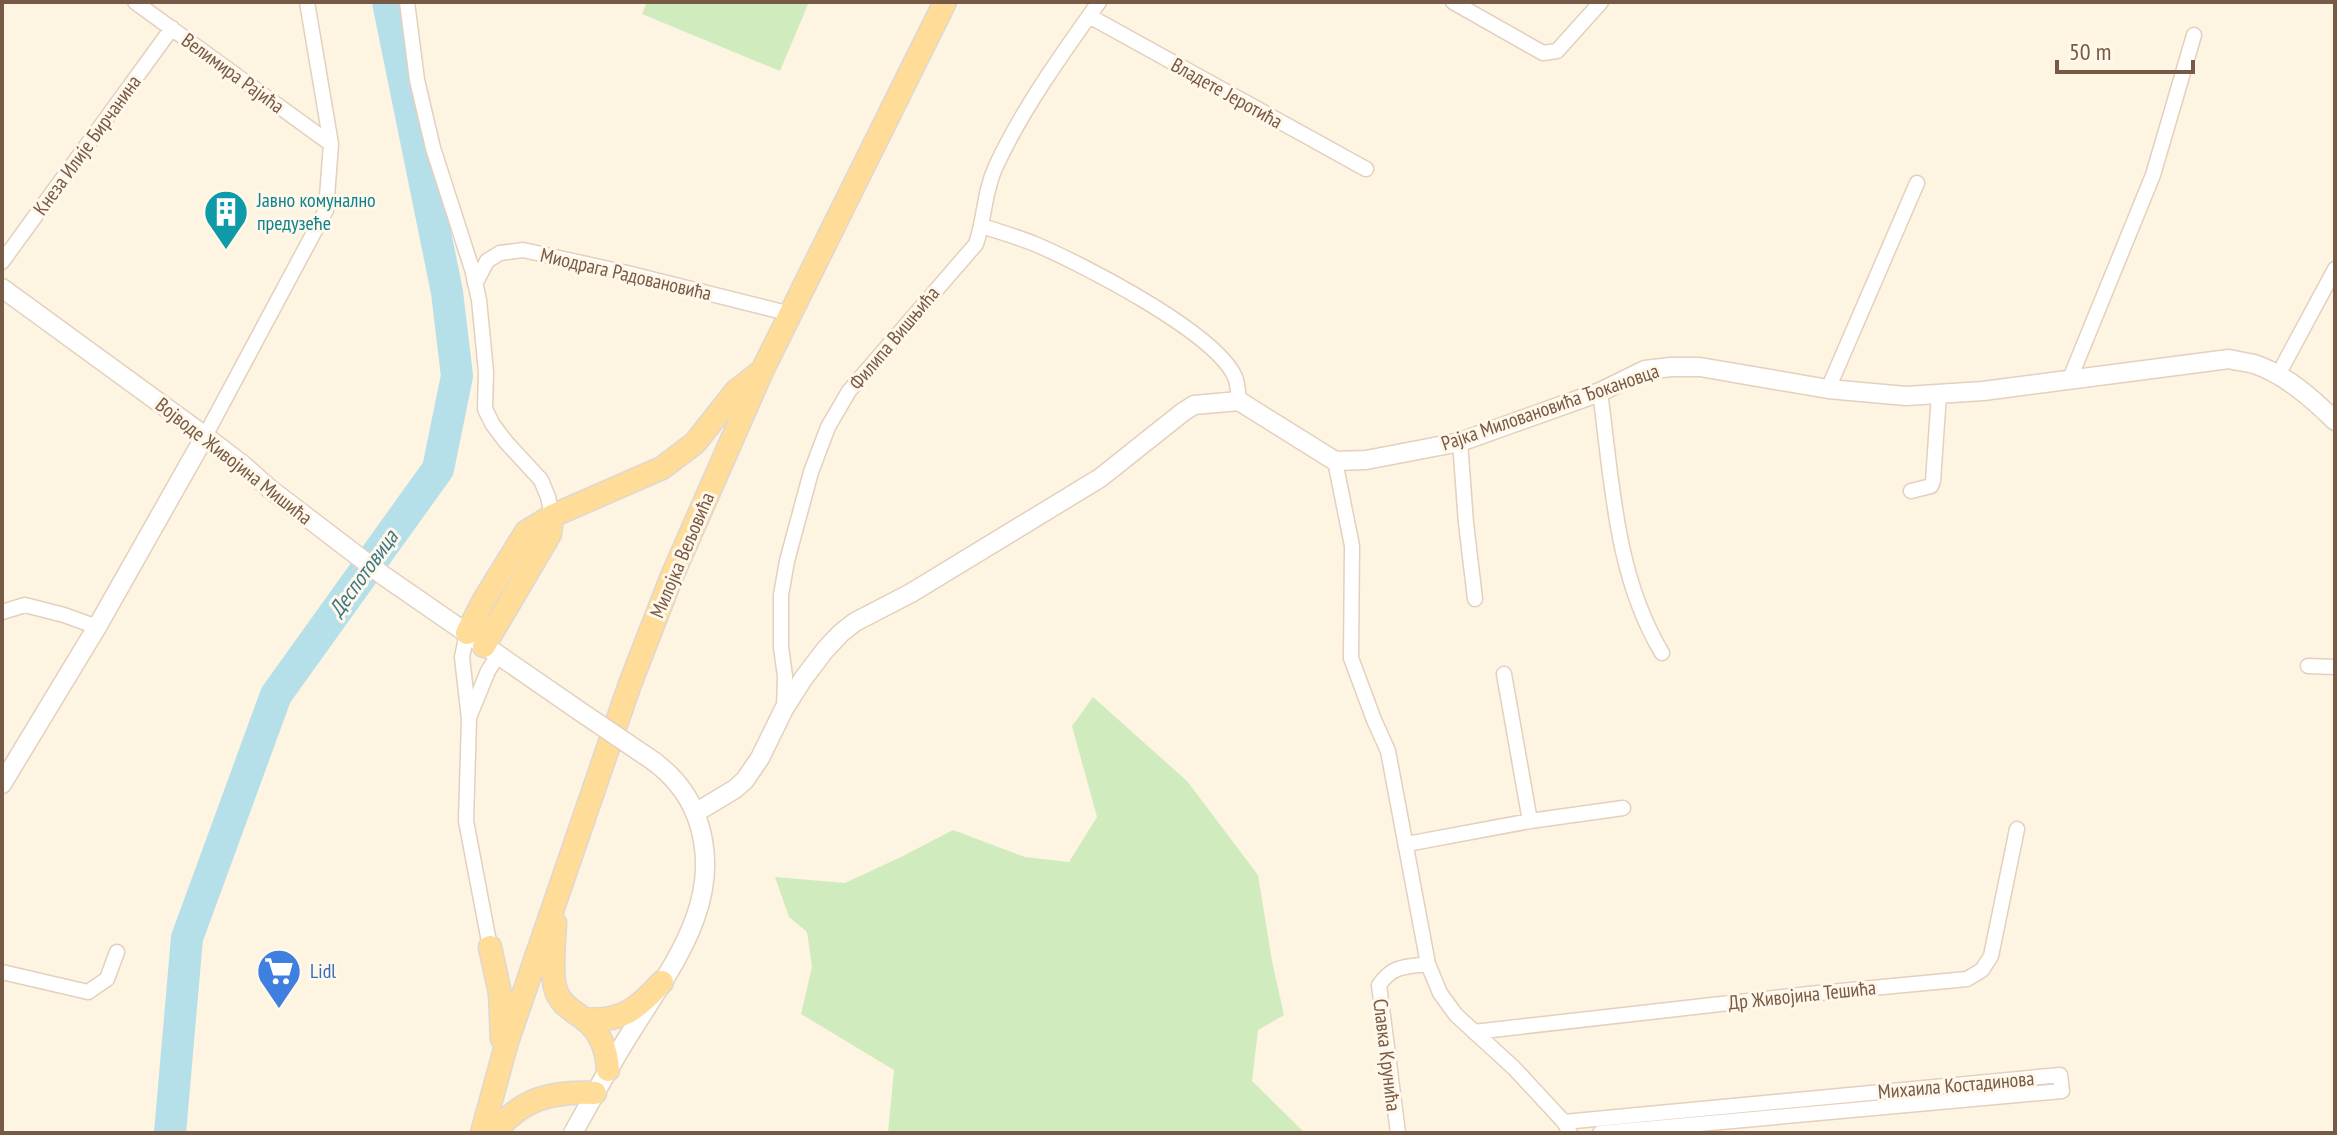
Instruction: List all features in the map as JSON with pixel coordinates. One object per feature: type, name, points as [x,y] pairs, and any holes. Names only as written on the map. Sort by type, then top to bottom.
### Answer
[{"type":"main road","name":"Милојка Вељовића","points":[[482,1133],[500,1060],[630,684],[672,576],[763,369],[945,2]]},
{"type":"main road","points":[[483,645],[484,600],[526,532],[552,516],[646,477],[679,456],[695,443],[736,391],[763,369]]},
{"type":"main road","points":[[559,891],[555,927],[555,987],[566,1007],[596,1032],[607,1054],[608,1070]]},
{"type":"main road","points":[[490,947],[503,1029],[500,1060]]},
{"type":"main road","points":[[584,1019],[603,1021],[623,1016],[639,1006],[662,982]]},
{"type":"main road","points":[[494,1133],[516,1109],[532,1101],[577,1092],[595,1093]]},
{"type":"street","name":"Велимира Рајића","points":[[135,2],[331,144]]},
{"type":"street","points":[[2,784],[97,627],[205,436],[326,210],[331,144],[307,2]]},
{"type":"street","points":[[407,2],[417,80],[433,148],[475,284],[483,331],[485,409],[506,442],[541,480],[552,516]]},
{"type":"street","name":"Филипа Вишњића","points":[[784,709],[781,595],[808,484],[828,427],[849,391],[976,244],[982,226],[985,192],[996,166],[1018,124],[1099,2]]},
{"type":"street","points":[[1453,2],[1543,53],[1557,51],[1601,2]]},
{"type":"street","name":"Владете Јеротића","points":[[1089,16],[1366,169]]},
{"type":"street","name":"Кнеза Илије Бирчанина","points":[[2,262],[172,28]]},
{"type":"street","points":[[2069,381],[2153,175],[2194,35]]},
{"type":"street","points":[[1828,389],[1917,183]]},
{"type":"street","points":[[982,226],[1035,244],[1163,311],[1203,341],[1223,361],[1235,378],[1239,401]]},
{"type":"street","name":"Миодрага Радовановића","points":[[475,284],[487,261],[500,253],[523,250],[791,314]]},
{"type":"street","points":[[2278,375],[2335,269]]},
{"type":"street","name":"Војводе Живојина Мишића","points":[[2,288],[205,436],[384,576],[661,765],[682,789],[695,813],[704,843],[705,884],[696,918],[573,1133]]},
{"type":"street","name":"Рајка Миловановића Ђокановца","points":[[1335,461],[1366,460],[1460,442],[1600,392],[1645,370],[1671,367],[1700,367],[1828,389],[1906,396],[2069,381],[2229,359],[2255,364],[2278,375],[2335,421]]},
{"type":"street","points":[[1600,392],[1622,551],[1647,629],[1662,653]]},
{"type":"street","points":[[1911,491],[1931,486],[1933,481],[1939,394]]},
{"type":"street","points":[[695,813],[745,780],[760,758],[784,709],[825,650],[855,622],[911,593],[1100,478],[1194,405],[1239,401],[1335,461],[1352,546],[1351,658],[1388,751],[1428,964],[1440,993],[1456,1015],[1514,1068],[1567,1128]]},
{"type":"street","points":[[1460,442],[1475,599]]},
{"type":"street","points":[[2,612],[25,605],[97,627]]},
{"type":"street","points":[[469,719],[488,671],[483,645],[462,657],[469,719],[466,821],[490,947]]},
{"type":"street","points":[[2308,666],[2335,667]]},
{"type":"street","points":[[1504,674],[1530,821]]},
{"type":"street","points":[[1407,844],[1530,821],[1623,808]]},
{"type":"street","name":"Др Живојина Тешића","points":[[1474,1032],[1967,979],[1982,970],[1991,956],[2017,829]]},
{"type":"street","points":[[2,972],[88,992],[107,979],[117,952]]},
{"type":"street","name":"Славка Крунића","points":[[1398,1133],[1379,985],[1387,974],[1397,968],[1428,964]]},
{"type":"street","name":"Михаила Костадинова","points":[[1567,1128],[2060,1075],[2062,1091],[1600,1133]]},
{"type":"green space","points":[[647,2],[809,2],[780,71],[642,14]]},
{"type":"green space","points":[[1093,697],[1187,781],[1258,875],[1284,1015],[1258,1030],[1252,1081],[1305,1133],[888,1133],[894,1070],[801,1014],[812,967],[807,932],[789,917],[775,877],[845,883],[953,830],[1025,857],[1069,862],[1097,817],[1072,726]]},
{"type":"waterway","name":"Деспотовица","points":[[170,1133],[187,938],[276,695],[438,469],[457,376],[447,292],[388,2]]},
{"type":"place","name":"Јавно комунално предузеће","points":[[226,251]]},
{"type":"place","name":"Lidl","points":[[279,1010]]}]
